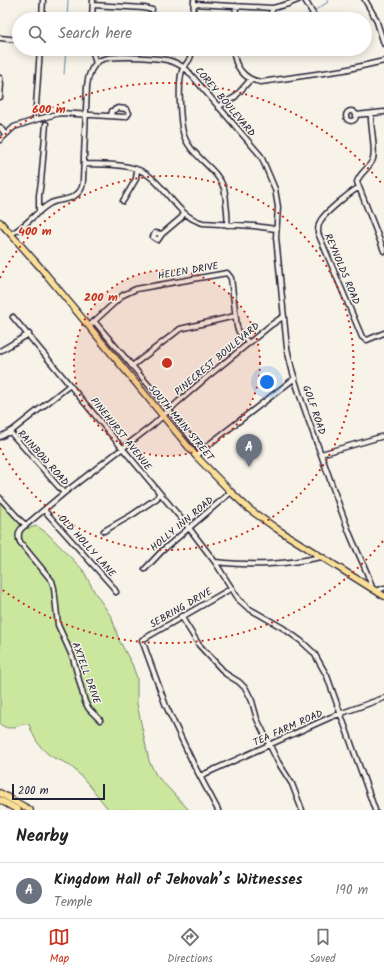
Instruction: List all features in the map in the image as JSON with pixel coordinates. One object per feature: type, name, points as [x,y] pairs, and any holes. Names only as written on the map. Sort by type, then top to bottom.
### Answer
[{"type":"main road","name":"SOUTH MAIN STREET","points":[[0,222],[196,456],[231,492],[263,519],[384,596]]},
{"type":"main road","points":[[0,793],[30,810]]},
{"type":"main road","points":[[0,800],[18,810]]},
{"type":"street","points":[[42,12],[43,0]]},
{"type":"street","points":[[193,12],[194,2],[273,8],[298,0]]},
{"type":"street","points":[[305,0],[312,12]]},
{"type":"street","points":[[365,0],[372,12]]},
{"type":"street","points":[[92,12],[93,2],[152,10]]},
{"type":"street","points":[[236,6],[236,12]]},
{"type":"street","points":[[271,12],[273,8]]},
{"type":"street","points":[[372,12],[376,19],[384,44]]},
{"type":"street","points":[[0,38],[12,39]]},
{"type":"street","points":[[35,120],[40,56]]},
{"type":"street","points":[[11,234],[54,202],[68,199],[78,194],[83,184],[86,94],[88,78],[96,64],[94,56]]},
{"type":"street","points":[[190,56],[184,67],[180,85],[183,132],[189,145],[221,182],[226,199],[227,225]]},
{"type":"street","points":[[235,56],[236,64],[241,71],[251,79],[261,82],[344,70],[384,61]]},
{"type":"street","name":"COREY BOULEVARD","points":[[96,64],[104,59],[116,57],[161,59],[177,63],[184,67],[261,156],[268,171],[277,198],[278,207],[276,229]]},
{"type":"street","points":[[0,78],[0,97]]},
{"type":"street","points":[[218,107],[235,97],[251,79]]},
{"type":"street","points":[[356,115],[384,112]]},
{"type":"street","points":[[0,140],[14,127],[60,113],[111,116]]},
{"type":"street","points":[[371,114],[373,157],[356,182],[384,251]]},
{"type":"street","points":[[39,212],[39,195],[46,124]]},
{"type":"street","points":[[0,127],[5,134]]},
{"type":"street","points":[[84,164],[121,166],[146,174],[153,179],[184,213],[199,222],[276,229]]},
{"type":"street","points":[[123,200],[134,183],[137,176],[137,170]]},
{"type":"street","name":"REYNOLDS ROAD","points":[[358,188],[348,194],[322,218],[318,225],[318,233],[362,337],[367,340],[384,333]]},
{"type":"street","points":[[162,234],[181,218],[184,213]]},
{"type":"street","name":"GOLF ROAD","points":[[276,229],[287,348],[295,378],[348,530],[374,590]]},
{"type":"street","points":[[381,242],[384,236]]},
{"type":"street","name":"HELEN DRIVE","points":[[88,326],[123,296],[136,288],[227,273],[232,278],[235,316],[238,330],[249,343]]},
{"type":"street","points":[[132,366],[178,330],[235,316]]},
{"type":"street","name":"PINECREST BOULEVARD","points":[[26,525],[64,493],[123,449],[274,322],[284,316]]},
{"type":"street","name":"PINEHURST AVENUE","points":[[13,317],[29,334],[189,528],[215,562],[239,600],[283,628],[314,653],[328,676],[340,714],[375,810]]},
{"type":"street","points":[[94,321],[169,410],[202,452]]},
{"type":"street","points":[[0,351],[29,334]]},
{"type":"street","points":[[196,456],[295,378]]},
{"type":"street","points":[[0,437],[10,432],[70,385]]},
{"type":"street","name":"RAINBOW ROAD","points":[[10,432],[64,493]]},
{"type":"street","points":[[321,454],[384,436]]},
{"type":"street","name":"HOLLY INN ROAD","points":[[145,569],[162,551],[231,492]]},
{"type":"street","points":[[104,530],[132,515],[157,498],[159,493]]},
{"type":"street","points":[[0,498],[26,525]]},
{"type":"street","name":"OLD HOLLY LANE","points":[[44,510],[116,592]]},
{"type":"street","name":"AXTELL DRIVE","points":[[26,525],[21,529],[18,536],[19,540],[52,581],[58,625],[70,650],[85,702],[89,710],[100,720]]},
{"type":"street","points":[[215,562],[271,565],[321,557]]},
{"type":"street","name":"SEBRING DRIVE","points":[[200,776],[166,706],[142,640],[181,616],[232,588]]},
{"type":"street","points":[[374,590],[384,588]]},
{"type":"street","points":[[181,616],[199,645],[226,674],[239,682],[246,689],[252,701],[257,719],[278,762],[292,784],[302,810]]},
{"type":"street","name":"TEA FARM ROAD","points":[[200,776],[340,714],[384,698]]},
{"type":"street","points":[[200,776],[218,810]]},
{"type":"green space","points":[[0,503],[25,529],[37,526],[48,534],[83,570],[94,591],[112,618],[119,640],[132,664],[137,678],[137,704],[149,761],[156,775],[189,810],[109,810],[75,770],[68,764],[49,755],[41,748],[35,739],[29,724],[8,728],[0,724]]},
{"type":"waterway","points":[[67,12],[68,0]]},
{"type":"waterway","points":[[314,11],[328,2],[327,0]]},
{"type":"waterway","points":[[64,74],[65,56]]},
{"type":"place","name":"Kingdom Hall of Jehovah’s Witnesses","points":[[249,467]]}]
